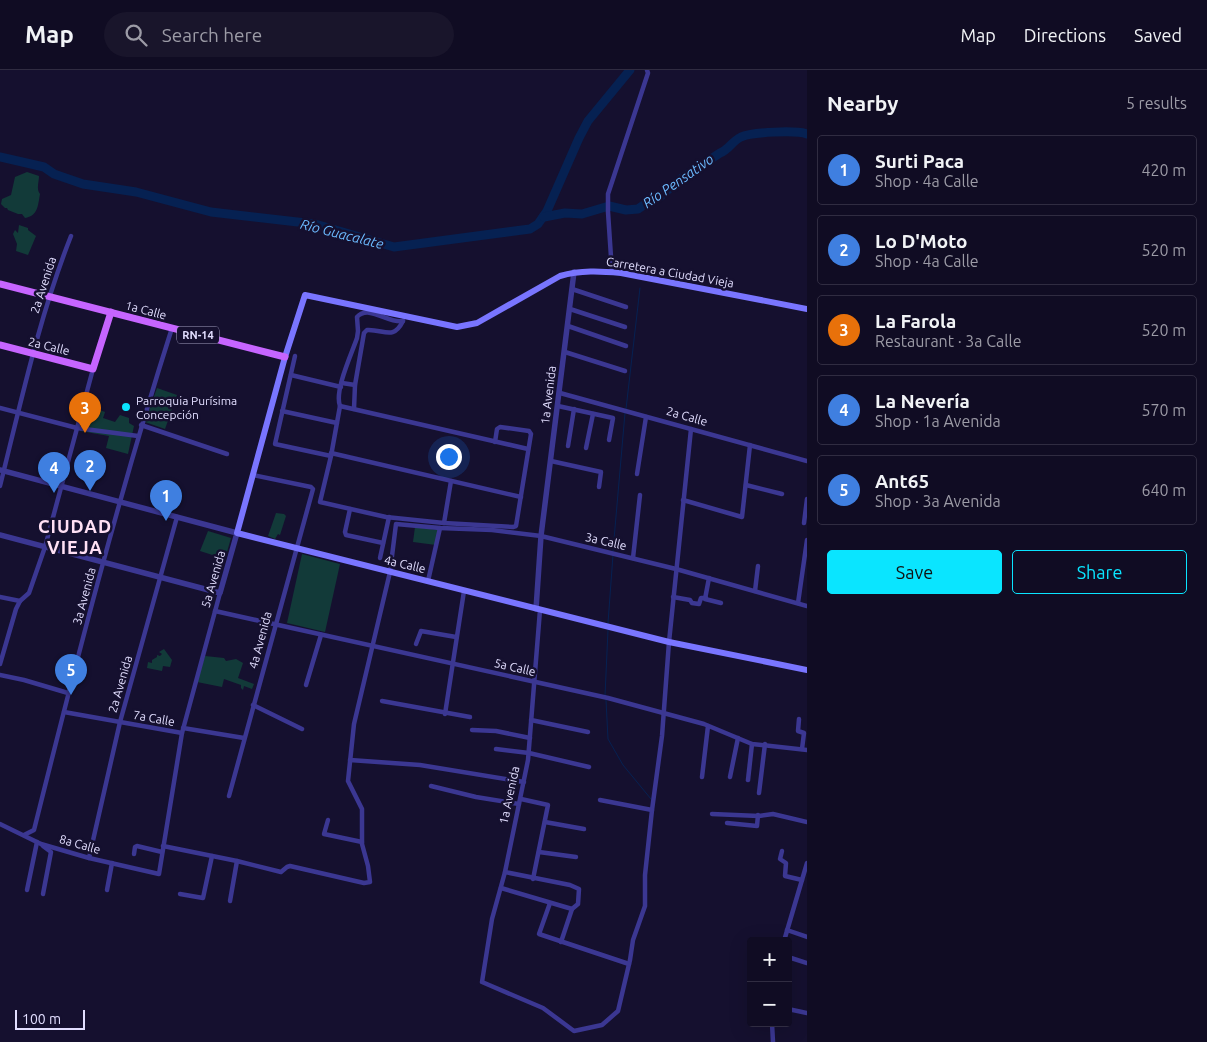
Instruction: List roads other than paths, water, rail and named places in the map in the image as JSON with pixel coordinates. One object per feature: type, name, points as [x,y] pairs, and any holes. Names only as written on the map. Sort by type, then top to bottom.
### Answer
[{"type":"main road","name":"Carretera a Ciudad Vieja","points":[[305,295],[404,319],[457,327],[477,323],[560,276],[592,271],[612,272],[807,309]]},
{"type":"main road","name":"1a Calle","points":[[0,284],[285,357]]},
{"type":"main road","name":"5a Avenida","points":[[238,533],[285,357],[305,295]]},
{"type":"main road","points":[[93,369],[111,312]]},
{"type":"main road","name":"2a Calle","points":[[0,345],[93,369]]},
{"type":"main road","name":"4a Calle","points":[[238,533],[669,642],[807,670]]},
{"type":"street","points":[[612,272],[608,194],[648,73],[646,70]]},
{"type":"street","name":"2a Avenida","points":[[0,486],[2,470],[49,296],[71,236]]},
{"type":"street","name":"1a Avenida","points":[[576,272],[572,289],[541,536],[529,753],[506,872],[492,920],[482,982],[543,1008],[574,1030],[602,1025],[617,1013],[629,964]]},
{"type":"street","points":[[572,289],[626,308]]},
{"type":"street","points":[[570,309],[625,326]]},
{"type":"street","points":[[404,319],[394,321],[365,312],[357,317],[357,338],[341,385],[337,423],[320,502],[389,518],[512,528],[516,526],[531,434],[529,431],[498,428],[495,442]]},
{"type":"street","points":[[354,409],[354,386],[364,333],[367,330],[384,333],[394,332],[399,329],[404,319]]},
{"type":"street","points":[[568,326],[626,346]]},
{"type":"street","name":"3a Avenida","points":[[24,835],[34,830],[103,562],[141,425],[172,328]]},
{"type":"street","points":[[565,352],[625,371]]},
{"type":"street","points":[[295,356],[275,444],[521,497]]},
{"type":"street","points":[[0,664],[20,601],[29,593],[45,547],[93,369]]},
{"type":"street","points":[[291,375],[354,386]]},
{"type":"street","name":"2a Calle","points":[[560,393],[807,461]]},
{"type":"street","points":[[340,406],[528,449]]},
{"type":"street","points":[[558,406],[613,418],[609,440]]},
{"type":"street","points":[[0,408],[77,428],[138,436]]},
{"type":"street","points":[[568,446],[574,409]]},
{"type":"street","points":[[282,411],[337,423]]},
{"type":"street","points":[[586,448],[593,414]]},
{"type":"street","points":[[637,474],[646,416]]},
{"type":"street","points":[[141,425],[227,454]]},
{"type":"street","points":[[550,902],[539,934],[629,964],[633,940],[644,906],[645,875],[664,714],[669,642],[690,429]]},
{"type":"street","points":[[683,500],[742,517],[750,446]]},
{"type":"street","points":[[551,461],[601,472],[600,487]]},
{"type":"street","name":"4a Calle","points":[[2,470],[238,533]]},
{"type":"street","name":"4a Avenida","points":[[230,796],[275,623],[313,489],[253,475]]},
{"type":"street","points":[[444,523],[451,481]]},
{"type":"street","points":[[746,485],[782,494]]},
{"type":"street","points":[[633,558],[640,495]]},
{"type":"street","points":[[804,523],[807,499]]},
{"type":"street","points":[[350,509],[346,535],[383,543]]},
{"type":"street","name":"2a Avenida","points":[[89,858],[120,722],[177,517]]},
{"type":"street","points":[[380,558],[389,518]]},
{"type":"street","name":"3a Calle","points":[[390,572],[396,524],[492,530],[541,536],[619,554],[807,606]]},
{"type":"street","points":[[428,581],[440,528]]},
{"type":"street","name":"5a Avenida","points":[[159,874],[182,730],[238,533]]},
{"type":"street","points":[[0,535],[220,593]]},
{"type":"street","points":[[798,603],[807,540]]},
{"type":"street","points":[[755,592],[758,566]]},
{"type":"street","points":[[134,854],[135,847],[138,846],[212,856],[281,872],[290,866],[370,882],[362,842],[362,809],[348,781],[354,724],[390,572]]},
{"type":"street","points":[[706,598],[709,578]]},
{"type":"street","points":[[445,714],[464,591]]},
{"type":"street","points":[[0,597],[20,601]]},
{"type":"street","points":[[674,597],[699,604],[701,598],[721,603]]},
{"type":"street","name":"5a Calle","points":[[215,611],[606,698],[708,726],[752,744],[805,750]]},
{"type":"street","points":[[416,644],[421,630],[456,637]]},
{"type":"street","points":[[306,685],[321,635]]},
{"type":"street","points":[[0,675],[68,693]]},
{"type":"street","points":[[382,701],[445,714],[470,717]]},
{"type":"street","points":[[253,705],[302,729]]},
{"type":"street","name":"7a Calle","points":[[64,712],[120,722],[244,738]]},
{"type":"street","points":[[800,719],[797,730],[804,733],[805,750]]},
{"type":"street","points":[[531,720],[588,732]]},
{"type":"street","points":[[702,777],[708,726]]},
{"type":"street","points":[[472,730],[496,731],[530,738]]},
{"type":"street","points":[[730,777],[738,738]]},
{"type":"street","points":[[748,780],[752,744]]},
{"type":"street","points":[[759,794],[765,744]]},
{"type":"street","points":[[496,749],[529,753],[590,767]]},
{"type":"street","points":[[350,760],[420,765],[524,782]]},
{"type":"street","points":[[431,786],[476,797],[547,804],[534,879]]},
{"type":"street","points":[[600,800],[652,810]]},
{"type":"street","points":[[712,814],[758,816],[773,814],[807,822]]},
{"type":"street","points":[[727,823],[757,826],[758,816]]},
{"type":"street","points":[[328,820],[324,834],[362,842]]},
{"type":"street","points":[[545,822],[584,829]]},
{"type":"street","name":"8a Calle","points":[[0,824],[39,843],[89,858],[159,874]]},
{"type":"street","points":[[27,890],[39,843],[52,852],[43,894]]},
{"type":"street","points":[[782,851],[780,859],[786,863],[785,876],[802,880]]},
{"type":"street","points":[[539,852],[576,857]]},
{"type":"street","points":[[180,894],[203,898],[212,856]]},
{"type":"street","points":[[230,901],[237,861]]},
{"type":"street","points":[[107,890],[112,863]]},
{"type":"street","points":[[785,937],[807,864]]},
{"type":"street","points":[[506,872],[579,889],[578,904],[572,909],[561,942]]},
{"type":"street","points":[[501,888],[572,909]]},
{"type":"street","points":[[787,930],[807,937]]},
{"type":"street","points":[[792,958],[807,963]]},
{"type":"street","points":[[792,1010],[807,1013]]},
{"type":"street","points":[[772,1027],[773,1042]]},
{"type":"waterway","name":"Río Guacalate","points":[[0,157],[44,167],[54,174],[83,184],[136,192],[211,212],[315,224],[394,247],[530,229],[538,224],[547,211],[588,121],[630,70]]},
{"type":"waterway","name":"Río Pensativo","points":[[544,217],[565,213],[582,214],[609,206],[626,210],[638,209],[661,196],[679,180],[726,150],[741,137],[774,132],[807,134]]},
{"type":"waterway","points":[[626,409],[640,288]]},
{"type":"waterway","points":[[613,551],[625,413]]},
{"type":"waterway","points":[[608,623],[613,555]]},
{"type":"waterway","points":[[605,696],[608,630]]},
{"type":"waterway","points":[[606,700],[608,739],[623,765],[651,799]]},
{"type":"place","name":"Parroquia Purísima Concepción","points":[[126,407]]},
{"type":"place","name":"La Farola","points":[[85,433]]},
{"type":"place","name":"Lo D'Moto","points":[[90,491]]},
{"type":"place","name":"La Nevería","points":[[54,493]]},
{"type":"place","name":"Surti Paca","points":[[166,521]]},
{"type":"place","name":"Ant65","points":[[71,695]]},
{"type":"district","name":"CIUDAD VIEJA","points":[[75,536]]}]
